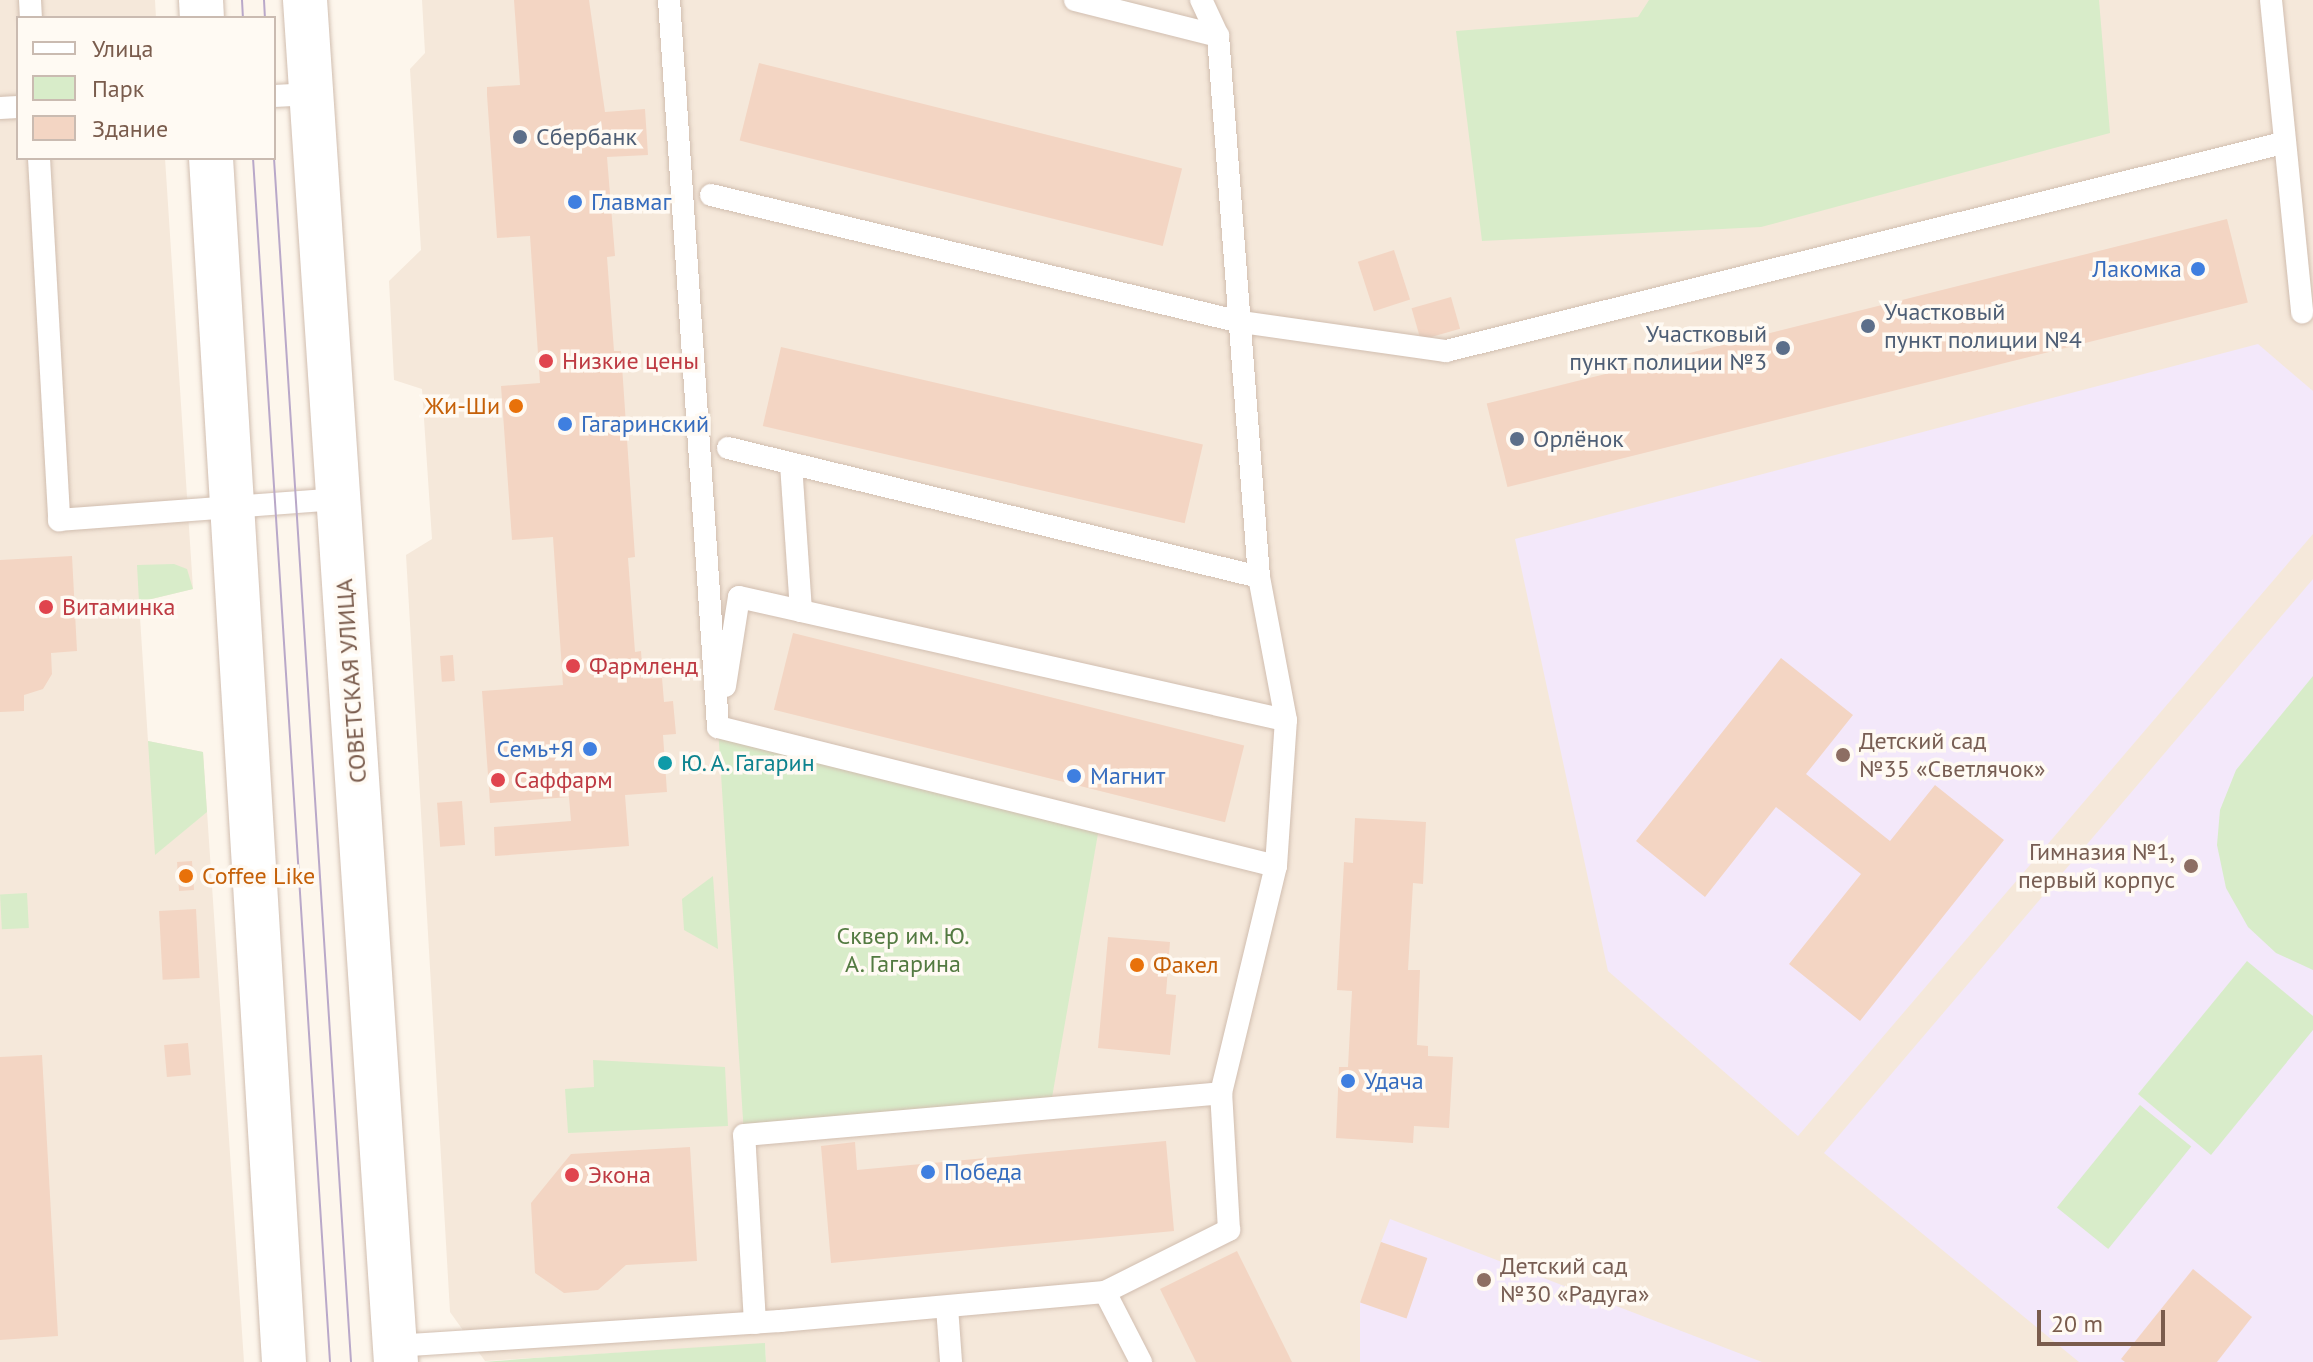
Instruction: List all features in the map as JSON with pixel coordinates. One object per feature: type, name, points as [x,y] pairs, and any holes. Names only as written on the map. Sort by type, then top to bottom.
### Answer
[{"type":"main road","name":"СОВЕТСКАЯ УЛИЦА","points":[[305,0],[293,95],[339,499],[395,1354]]},
{"type":"main road","points":[[211,160],[284,1362]]},
{"type":"lane","points":[[669,0],[718,727]]},
{"type":"lane","points":[[1075,0],[1218,36]]},
{"type":"lane","points":[[395,1354],[1105,1292],[1229,1230],[1221,1093],[1276,866],[1286,720],[1259,577],[1218,36],[1201,0]]},
{"type":"lane","points":[[2271,0],[2302,312]]},
{"type":"lane","points":[[711,195],[1241,322],[1446,351],[2283,143]]},
{"type":"lane","points":[[39,160],[59,520],[339,499]]},
{"type":"lane","points":[[728,448],[1259,577]]},
{"type":"lane","points":[[791,464],[801,611]]},
{"type":"lane","points":[[718,727],[739,597],[1286,720]]},
{"type":"lane","points":[[718,727],[1276,866]]},
{"type":"lane","points":[[755,1323],[744,1135],[1221,1093]]},
{"type":"lane","points":[[1105,1292],[1141,1362]]},
{"type":"lane","points":[[947,1307],[951,1362]]},
{"type":"shaded area","points":[[0,0],[155,0],[156,16],[16,16],[16,160],[165,160],[193,589],[139,602],[148,741],[203,752],[244,1362],[0,1362]]},
{"type":"shaded area","points":[[422,0],[2313,0],[2313,1362],[766,1362],[765,1344],[485,1361],[450,1312],[406,555],[432,539],[422,389],[394,380],[389,281],[421,250],[410,69],[425,53]]},
{"type":"shaded area","name":"Детский сад №35 «Светлячок»","points":[[2258,344],[2313,391],[2313,534],[1798,1136],[1608,971],[1515,539]]},
{"type":"shaded area","name":"Гимназия №1, первый корпус","points":[[2313,579],[2313,1362],[2079,1362],[1824,1153]]},
{"type":"shaded area","name":"Детский сад №30 «Радуга»","points":[[1390,1219],[1762,1362],[1360,1362],[1360,1302],[1406,1318],[1427,1259],[1381,1242]]},
{"type":"green space","points":[[1649,0],[2099,0],[2110,133],[1761,227],[1482,241],[1456,31],[1638,17]]},
{"type":"green space","points":[[174,564],[187,569],[193,589],[139,602],[137,565]]},
{"type":"green space","points":[[2313,676],[2313,970],[2276,953],[2248,927],[2226,888],[2217,845],[2220,810],[2236,770]]},
{"type":"green space","name":"Сквер им. Ю. А. Гагарина","points":[[718,727],[1100,822],[1050,1109],[744,1135]]},
{"type":"green space","points":[[148,741],[203,752],[207,812],[155,855]]},
{"type":"green space","points":[[713,876],[718,949],[684,930],[682,899]]},
{"type":"green space","points":[[27,893],[29,928],[2,929],[0,894]]},
{"type":"green space","points":[[2247,961],[2313,1016],[2313,1030],[2211,1155],[2138,1094]]},
{"type":"green space","points":[[593,1060],[725,1067],[728,1126],[568,1133],[565,1089],[594,1087]]},
{"type":"green space","points":[[2140,1105],[2191,1147],[2108,1249],[2057,1208]]},
{"type":"green space","points":[[765,1343],[766,1362],[483,1362],[534,1358]]},
{"type":"building","points":[[514,0],[589,0],[605,112],[645,109],[648,155],[607,157],[615,256],[607,257],[614,351],[621,351],[635,557],[628,558],[635,652],[641,651],[643,679],[662,678],[664,702],[673,701],[676,734],[663,735],[667,792],[625,795],[629,846],[495,856],[494,827],[571,821],[569,797],[490,803],[482,691],[563,685],[553,537],[512,540],[501,386],[540,383],[530,236],[497,238],[487,95],[487,87],[520,85]]},
{"type":"building","points":[[759,63],[1182,168],[1163,246],[740,141]]},
{"type":"building","points":[[2227,219],[2248,302],[1507,487],[1487,404]]},
{"type":"building","points":[[1394,250],[1410,299],[1374,311],[1358,262]]},
{"type":"building","points":[[1451,297],[1460,329],[1421,340],[1412,308]]},
{"type":"building","points":[[781,347],[1203,444],[1185,523],[763,426]]},
{"type":"building","points":[[72,556],[77,651],[51,653],[52,674],[43,689],[24,695],[24,711],[0,712],[0,560]]},
{"type":"building","points":[[793,633],[1244,745],[1225,822],[774,710]]},
{"type":"building","points":[[453,655],[455,681],[442,682],[440,656]]},
{"type":"building","points":[[1781,658],[1853,715],[1806,774],[1890,841],[1935,785],[2004,840],[1860,1021],[1789,964],[1861,874],[1776,807],[1705,897],[1636,841]]},
{"type":"building","points":[[462,801],[465,845],[440,847],[437,803]]},
{"type":"building","points":[[1355,818],[1426,822],[1423,884],[1413,883],[1408,970],[1420,970],[1417,1045],[1428,1046],[1428,1056],[1453,1057],[1449,1128],[1414,1126],[1413,1143],[1336,1138],[1339,1067],[1348,1067],[1352,991],[1337,990],[1344,862],[1353,863]]},
{"type":"building","name":"Coffee Like","points":[[192,861],[194,890],[179,891],[177,862]]},
{"type":"building","points":[[196,909],[200,978],[163,980],[159,911]]},
{"type":"building","points":[[1108,937],[1170,942],[1166,994],[1176,995],[1170,1055],[1098,1048]]},
{"type":"building","points":[[188,1043],[191,1075],[167,1077],[164,1045]]},
{"type":"building","points":[[42,1055],[58,1336],[0,1340],[0,1057]]},
{"type":"building","points":[[1166,1141],[1174,1231],[831,1263],[821,1146],[855,1142],[857,1170]]},
{"type":"building","points":[[690,1147],[697,1261],[626,1265],[598,1290],[564,1293],[535,1273],[531,1203],[571,1154]]},
{"type":"building","points":[[1381,1242],[1427,1258],[1406,1318],[1360,1303]]},
{"type":"building","points":[[1237,1251],[1292,1362],[1196,1362],[1160,1289]]},
{"type":"building","points":[[2193,1269],[2252,1317],[2217,1362],[2125,1362],[2121,1359]]},
{"type":"tram line","points":[[242,0],[243,16]]},
{"type":"tram line","points":[[264,0],[265,16]]},
{"type":"tram line","points":[[253,160],[330,1362]]},
{"type":"tram line","points":[[274,160],[351,1362]]},
{"type":"place","name":"Сбербанк","points":[[520,137]]},
{"type":"place","name":"Главмаг","points":[[575,202]]},
{"type":"place","name":"Лакомка","points":[[2198,269]]},
{"type":"place","name":"Участковый пункт полиции №4","points":[[1868,326]]},
{"type":"place","name":"Участковый пункт полиции №3","points":[[1783,348]]},
{"type":"place","name":"Низкие цены","points":[[546,361]]},
{"type":"place","name":"Жи-Ши","points":[[516,406]]},
{"type":"place","name":"Гагаринский","points":[[565,424]]},
{"type":"place","name":"Орлёнок","points":[[1517,439]]},
{"type":"place","name":"Витаминка","points":[[46,607]]},
{"type":"place","name":"Фармленд","points":[[573,666]]},
{"type":"place","name":"Семь+Я","points":[[590,749]]},
{"type":"place","name":"Детский сад №35 «Светлячок»","points":[[1843,755]]},
{"type":"place","name":"Ю. А. Гагарин","points":[[665,763]]},
{"type":"place","name":"Магнит","points":[[1074,776]]},
{"type":"place","name":"Саффарм","points":[[498,780]]},
{"type":"place","name":"Гимназия №1, первый корпус","points":[[2191,866]]},
{"type":"place","name":"Coffee Like","points":[[186,876]]},
{"type":"place","name":"Факел","points":[[1137,965]]},
{"type":"place","name":"Удача","points":[[1348,1081]]},
{"type":"place","name":"Победа","points":[[928,1172]]},
{"type":"place","name":"Экона","points":[[572,1175]]},
{"type":"place","name":"Детский сад №30 «Радуга»","points":[[1484,1280]]}]
